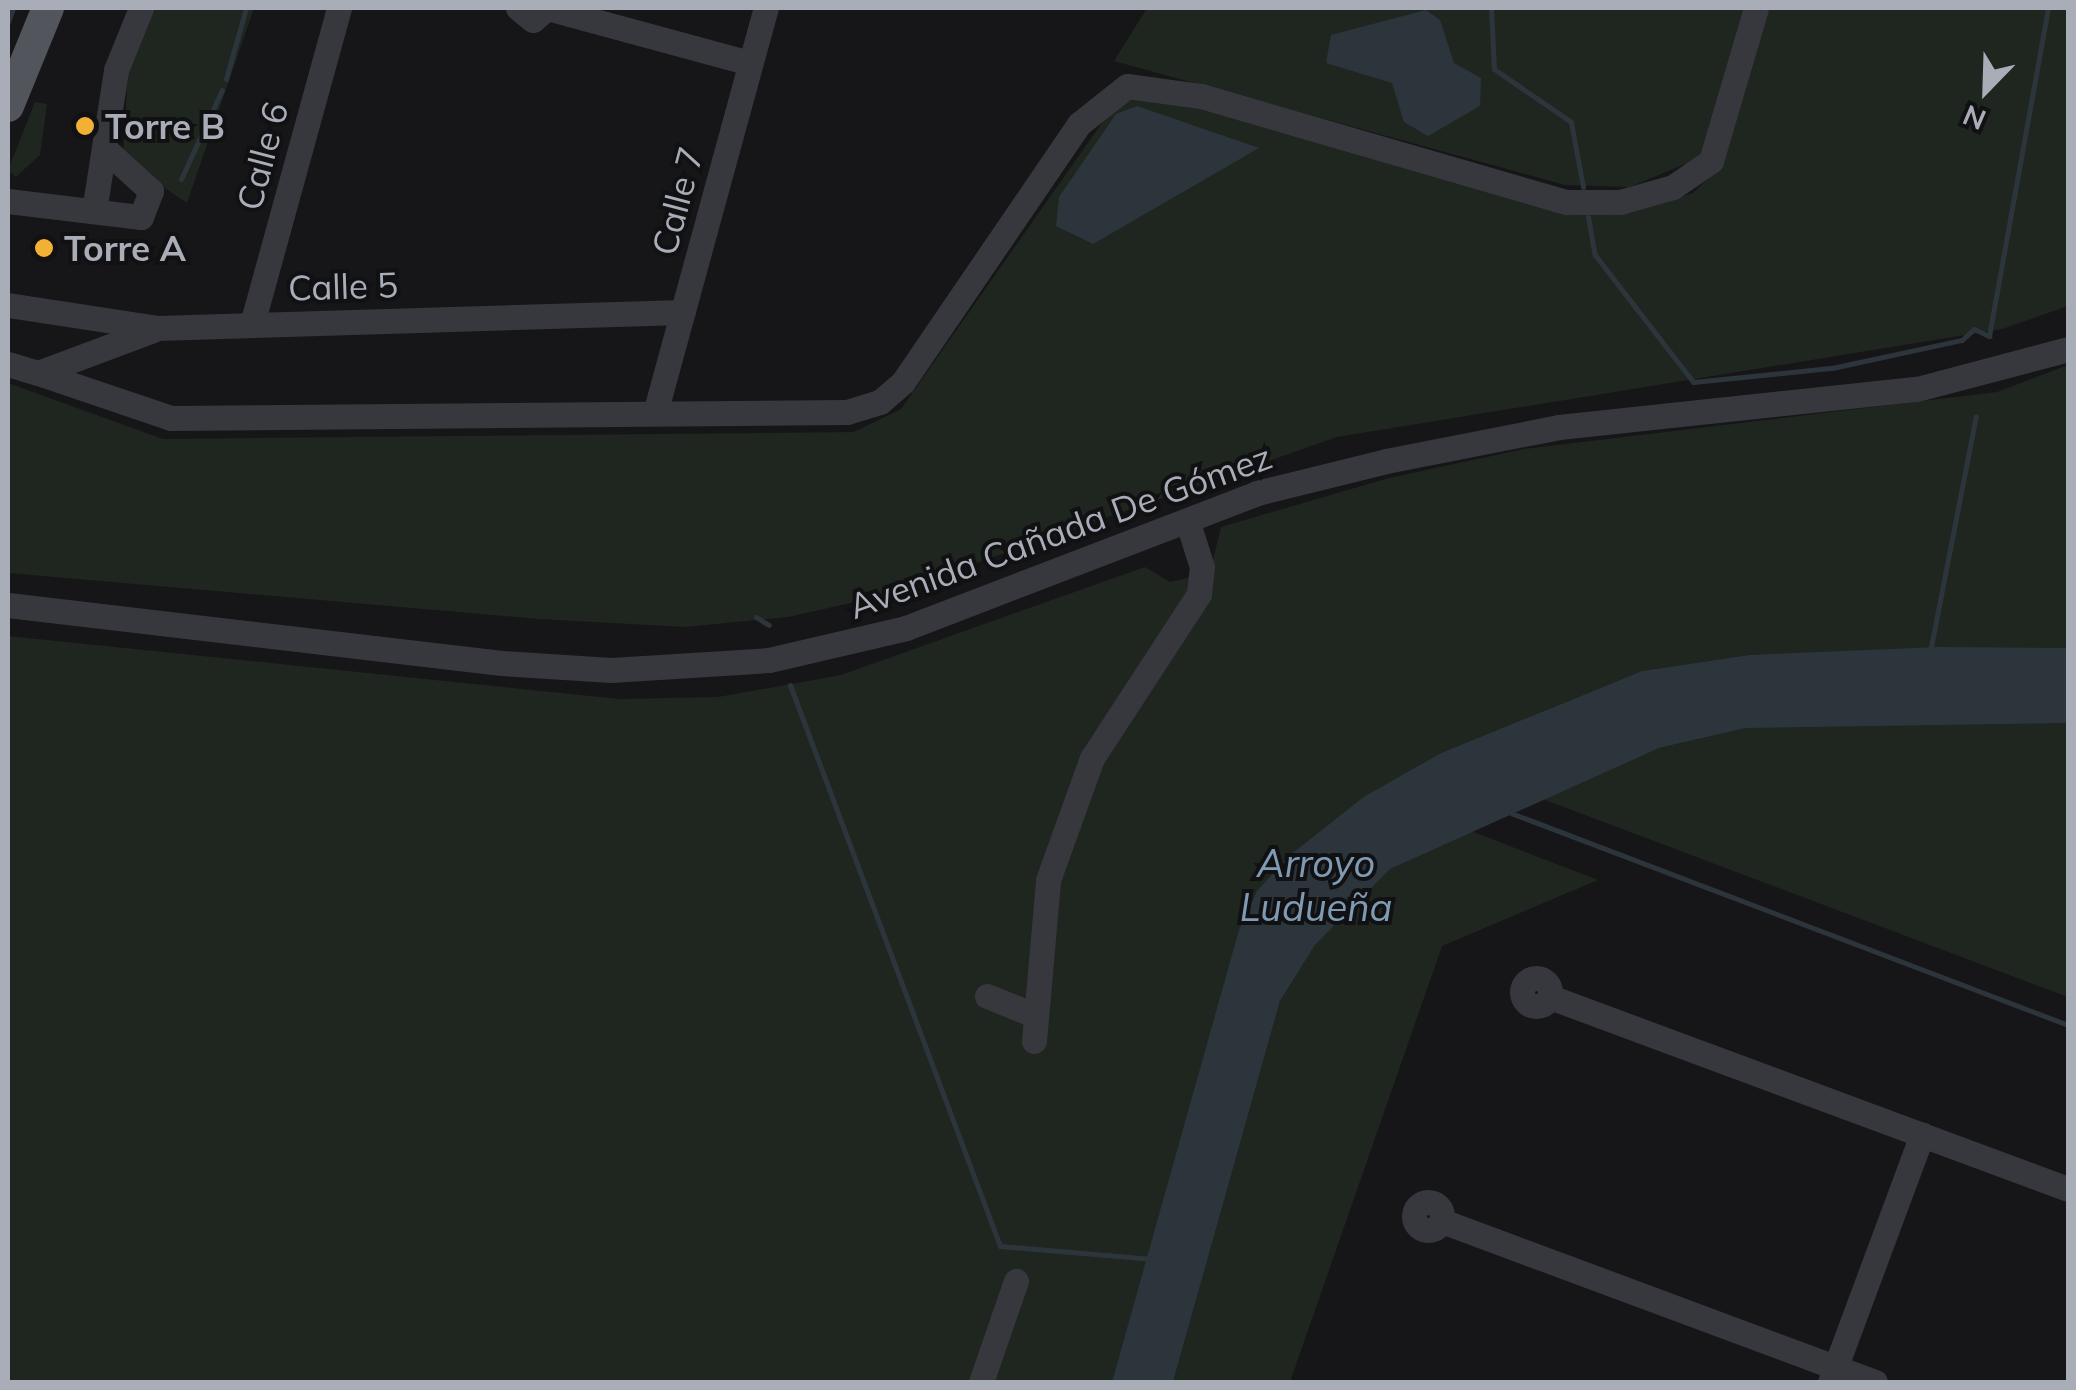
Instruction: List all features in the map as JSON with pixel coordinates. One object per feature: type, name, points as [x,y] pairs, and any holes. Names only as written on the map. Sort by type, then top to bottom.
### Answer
[{"type":"main road","points":[[8,106],[48,8]]},
{"type":"street","points":[[96,200],[116,70],[140,8]]},
{"type":"street","name":"Calle 6","points":[[252,324],[339,8]]},
{"type":"street","points":[[518,8],[533,20],[547,8],[750,64]]},
{"type":"street","name":"Calle 7","points":[[655,413],[766,8]]},
{"type":"street","points":[[8,364],[171,418],[846,412],[880,402],[1078,124],[1127,86],[1201,96],[1567,202],[1620,202],[1673,188],[1711,161],[1756,8]]},
{"type":"street","points":[[14,193],[96,200],[141,216],[151,190],[106,149]]},
{"type":"street","points":[[96,200],[140,181]]},
{"type":"street","name":"Calle 5","points":[[8,305],[158,328],[683,312]]},
{"type":"street","points":[[38,373],[158,328]]},
{"type":"street","name":"Avenida Cañada De Gómez","points":[[8,604],[502,663],[692,670],[906,628],[1257,493],[1559,427],[1917,390],[2068,350]]},
{"type":"street","points":[[1034,1042],[1038,940],[1066,819],[1115,715],[1199,594],[1202,566],[1188,520]]},
{"type":"street","points":[[987,996],[1034,1014]]},
{"type":"street","points":[[1550,997],[2068,1189]]},
{"type":"street","points":[[1442,1221],[1848,1378],[1930,1138]]},
{"type":"street","points":[[981,1382],[1016,1280]]},
{"type":"shaded area","points":[[150,8],[254,8],[187,203],[123,160],[128,67]]},
{"type":"shaded area","points":[[1147,8],[1745,8],[1715,131],[1699,158],[1630,187],[1565,185],[1114,61]]},
{"type":"shaded area","points":[[1767,8],[2068,8],[2068,306],[2002,329],[1337,437],[882,596],[788,617],[685,627],[540,619],[8,573],[8,383],[163,439],[854,432],[901,409],[1118,100],[1151,91],[1569,214],[1629,213],[1693,193],[1721,166]]},
{"type":"shaded area","points":[[35,102],[47,104],[40,155],[16,177],[8,170]]},
{"type":"shaded area","points":[[2068,365],[2068,648],[1749,655],[1642,671],[1441,753],[1365,796],[1149,1258],[1112,1382],[8,1382],[8,636],[619,699],[718,697],[841,675],[1145,567],[1170,582],[1210,573],[1221,527],[1389,478],[1524,449],[1997,392]]},
{"type":"shaded area","points":[[1876,719],[2068,723],[2068,997],[1537,797],[1659,748],[1746,728]]},
{"type":"shaded area","points":[[1466,829],[1598,880],[1442,946],[1290,1382],[1173,1382],[1280,1001],[1315,945],[1390,868]]},
{"type":"water","points":[[1426,10],[1440,20],[1454,63],[1481,78],[1480,106],[1428,136],[1404,122],[1392,83],[1326,63],[1331,35]]},
{"type":"water","points":[[1137,106],[1259,148],[1093,244],[1056,226],[1059,197],[1116,114]]},
{"type":"water","name":"Arroyo Ludueña","points":[[1939,647],[2068,648],[2068,723],[1746,728],[1659,748],[1390,869],[1315,945],[1280,1001],[1173,1382],[1112,1382],[1239,930],[1257,891],[1289,856],[1365,796],[1441,753],[1642,671],[1749,655]]},
{"type":"waterway","points":[[8,22],[13,8]]},
{"type":"waterway","points":[[226,79],[246,8]]},
{"type":"waterway","points":[[1491,8],[1494,69],[1571,122],[1583,187]]},
{"type":"waterway","points":[[1588,217],[1595,255],[1693,382],[1832,368],[1962,340],[1974,329],[1989,336],[2048,8]]},
{"type":"waterway","points":[[181,179],[222,90]]},
{"type":"waterway","points":[[1930,652],[1976,416]]},
{"type":"waterway","points":[[756,617],[769,625]]},
{"type":"waterway","points":[[790,685],[1000,1246],[1152,1259]]},
{"type":"waterway","points":[[1503,810],[2068,1025]]},
{"type":"place","name":"Torre B","points":[[85,126]]},
{"type":"place","name":"Torre A","points":[[44,248]]}]
